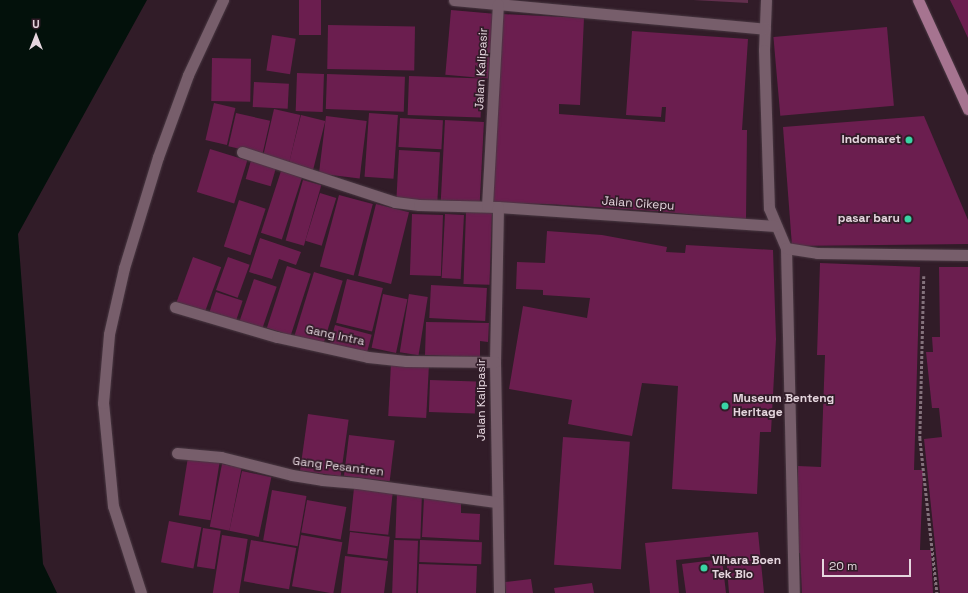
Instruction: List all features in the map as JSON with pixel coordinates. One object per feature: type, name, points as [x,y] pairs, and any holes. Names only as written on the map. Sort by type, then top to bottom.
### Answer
[{"type":"main road","points":[[918,0],[968,109]]},
{"type":"street","points":[[141,593],[113,506],[102,403],[109,334],[124,268],[158,157],[188,75],[223,0]]},
{"type":"street","points":[[454,0],[765,29]]},
{"type":"street","points":[[766,0],[765,29],[769,208],[786,248],[794,593]]},
{"type":"street","name":"Jalan Kalipasir","points":[[498,4],[492,207],[496,502],[499,593]]},
{"type":"street","name":"Jalan Cikepu","points":[[242,152],[395,202],[776,226]]},
{"type":"street","points":[[786,248],[817,253],[968,255]]},
{"type":"street","name":"Gang Intra","points":[[175,307],[277,337],[368,357],[406,361],[495,362]]},
{"type":"street","name":"Gang Pesantren","points":[[177,453],[221,457],[292,475],[322,480],[357,482],[496,502]]},
{"type":"path","points":[[925,255],[920,438],[938,593]]},
{"type":"shaded area","points":[[0,0],[147,0],[18,234],[43,564],[57,593],[0,593]]},
{"type":"shaded area","points":[[693,0],[748,0],[748,3]]},
{"type":"building","points":[[299,0],[321,0],[321,35],[299,35]]},
{"type":"building","points":[[950,0],[968,0],[968,38],[955,10]]},
{"type":"building","points":[[451,10],[494,14],[488,79],[445,75]]},
{"type":"building","points":[[502,14],[584,18],[580,105],[559,104],[559,114],[665,122],[666,107],[662,107],[661,117],[626,115],[632,31],[748,39],[742,130],[747,130],[746,220],[656,211],[548,204],[493,203],[494,126],[497,126]]},
{"type":"building","points":[[328,25],[415,27],[414,71],[327,69]]},
{"type":"building","points":[[887,27],[894,106],[780,116],[773,37]]},
{"type":"building","points":[[272,35],[296,39],[290,74],[266,71]]},
{"type":"building","points":[[212,58],[251,59],[250,102],[211,101]]},
{"type":"building","points":[[297,73],[324,74],[323,112],[296,111]]},
{"type":"building","points":[[327,74],[405,77],[404,112],[326,109]]},
{"type":"building","points":[[409,76],[482,79],[481,118],[408,115]]},
{"type":"building","points":[[254,82],[289,84],[288,109],[253,107]]},
{"type":"building","points":[[214,103],[235,108],[227,145],[205,140]]},
{"type":"building","points":[[274,109],[300,115],[290,162],[263,156]]},
{"type":"building","points":[[236,113],[270,121],[262,154],[228,146]]},
{"type":"building","points":[[369,113],[398,115],[393,179],[365,177]]},
{"type":"building","points":[[301,115],[325,121],[313,172],[288,165]]},
{"type":"building","points":[[326,116],[367,121],[360,179],[319,174]]},
{"type":"building","points":[[924,116],[968,220],[968,244],[792,246],[783,127]]},
{"type":"building","points":[[400,118],[443,120],[441,149],[398,147]]},
{"type":"building","points":[[445,120],[484,122],[480,202],[441,200]]},
{"type":"building","points":[[210,149],[247,160],[234,203],[197,192]]},
{"type":"building","points":[[399,150],[440,152],[437,201],[396,199]]},
{"type":"building","points":[[252,157],[277,164],[271,186],[246,179]]},
{"type":"building","points":[[281,171],[302,178],[282,240],[261,233]]},
{"type":"building","points":[[303,180],[321,185],[304,246],[286,241]]},
{"type":"building","points":[[320,193],[336,198],[322,246],[305,241]]},
{"type":"building","points":[[339,195],[373,204],[354,276],[320,266]]},
{"type":"building","points":[[239,200],[266,209],[250,255],[224,247]]},
{"type":"building","points":[[376,204],[409,212],[391,284],[358,276]]},
{"type":"building","points":[[466,212],[492,213],[489,285],[463,284]]},
{"type":"building","points":[[412,214],[443,215],[441,276],[410,275]]},
{"type":"building","points":[[445,214],[464,215],[461,279],[442,278]]},
{"type":"building","points":[[547,231],[602,235],[667,247],[666,252],[685,253],[686,245],[773,250],[776,339],[771,432],[760,432],[757,494],[672,489],[678,386],[642,383],[632,436],[568,424],[572,400],[509,389],[523,306],[587,318],[590,298],[543,295],[543,290],[516,289],[517,262],[545,263]]},
{"type":"building","points":[[260,238],[301,252],[296,265],[279,259],[272,279],[249,272]]},
{"type":"building","points":[[193,257],[221,267],[205,312],[177,302]]},
{"type":"building","points":[[228,257],[250,265],[238,298],[216,290]]},
{"type":"building","points":[[820,263],[920,267],[914,470],[923,470],[920,550],[931,550],[933,593],[802,593],[800,553],[795,553],[798,466],[821,467],[825,355],[817,355]]},
{"type":"building","points":[[287,266],[311,274],[291,336],[267,328]]},
{"type":"building","points":[[939,267],[968,267],[968,593],[940,593],[924,439],[942,437],[939,408],[932,408],[926,352],[933,352],[932,337],[940,337]]},
{"type":"building","points":[[314,272],[343,281],[323,345],[294,336]]},
{"type":"building","points":[[254,279],[277,287],[262,330],[239,322]]},
{"type":"building","points":[[347,279],[383,288],[372,332],[336,323]]},
{"type":"building","points":[[431,285],[487,288],[485,321],[429,318]]},
{"type":"building","points":[[216,292],[243,301],[236,321],[210,312]]},
{"type":"building","points":[[383,294],[407,299],[396,353],[372,348]]},
{"type":"building","points":[[409,294],[428,297],[419,355],[400,352]]},
{"type":"building","points":[[426,322],[489,323],[488,342],[480,341],[480,357],[425,355]]},
{"type":"building","points":[[335,325],[372,335],[366,356],[329,346]]},
{"type":"building","points":[[391,363],[429,365],[426,418],[388,416]]},
{"type":"building","points":[[430,380],[476,382],[475,414],[429,412]]},
{"type":"building","points":[[308,414],[349,420],[341,476],[300,470]]},
{"type":"building","points":[[349,435],[395,441],[390,481],[344,476]]},
{"type":"building","points":[[563,437],[630,442],[621,569],[554,565]]},
{"type":"building","points":[[188,457],[220,462],[210,520],[179,515]]},
{"type":"building","points":[[222,464],[242,468],[229,531],[210,527]]},
{"type":"building","points":[[242,471],[271,477],[259,537],[229,531]]},
{"type":"building","points":[[354,488],[393,492],[388,535],[350,531]]},
{"type":"building","points":[[272,490],[306,496],[298,546],[263,540]]},
{"type":"building","points":[[397,492],[422,493],[420,539],[395,538]]},
{"type":"building","points":[[424,498],[461,499],[461,513],[480,514],[479,540],[422,537]]},
{"type":"building","points":[[307,500],[346,507],[341,539],[301,532]]},
{"type":"building","points":[[169,521],[201,527],[193,569],[161,562]]},
{"type":"building","points":[[203,528],[221,531],[215,569],[197,567]]},
{"type":"building","points":[[350,532],[390,537],[387,559],[347,554]]},
{"type":"building","name":"Vihara Boen Tek Bio","points":[[758,532],[764,593],[729,593],[726,555],[676,560],[679,593],[650,593],[645,543]]},
{"type":"building","points":[[222,535],[248,539],[239,593],[213,593]]},
{"type":"building","points":[[301,535],[342,542],[333,593],[292,586]]},
{"type":"building","points":[[251,540],[296,548],[289,589],[244,581]]},
{"type":"building","points":[[394,540],[418,541],[416,593],[392,593]]},
{"type":"building","points":[[420,540],[482,542],[481,564],[419,562]]},
{"type":"building","points":[[345,556],[388,561],[384,593],[341,593]]},
{"type":"building","points":[[722,559],[726,593],[686,593],[682,564]]},
{"type":"building","points":[[419,564],[477,566],[476,593],[418,593]]},
{"type":"building","points":[[531,579],[533,593],[506,593],[505,582]]},
{"type":"building","points":[[592,583],[594,593],[555,593],[554,588]]},
{"type":"place","name":"Indomaret","points":[[909,140]]},
{"type":"place","name":"pasar baru","points":[[908,219]]},
{"type":"place","name":"Museum Benteng Heritage","points":[[725,406]]},
{"type":"place","name":"Vihara Boen Tek Bio","points":[[704,568]]}]
